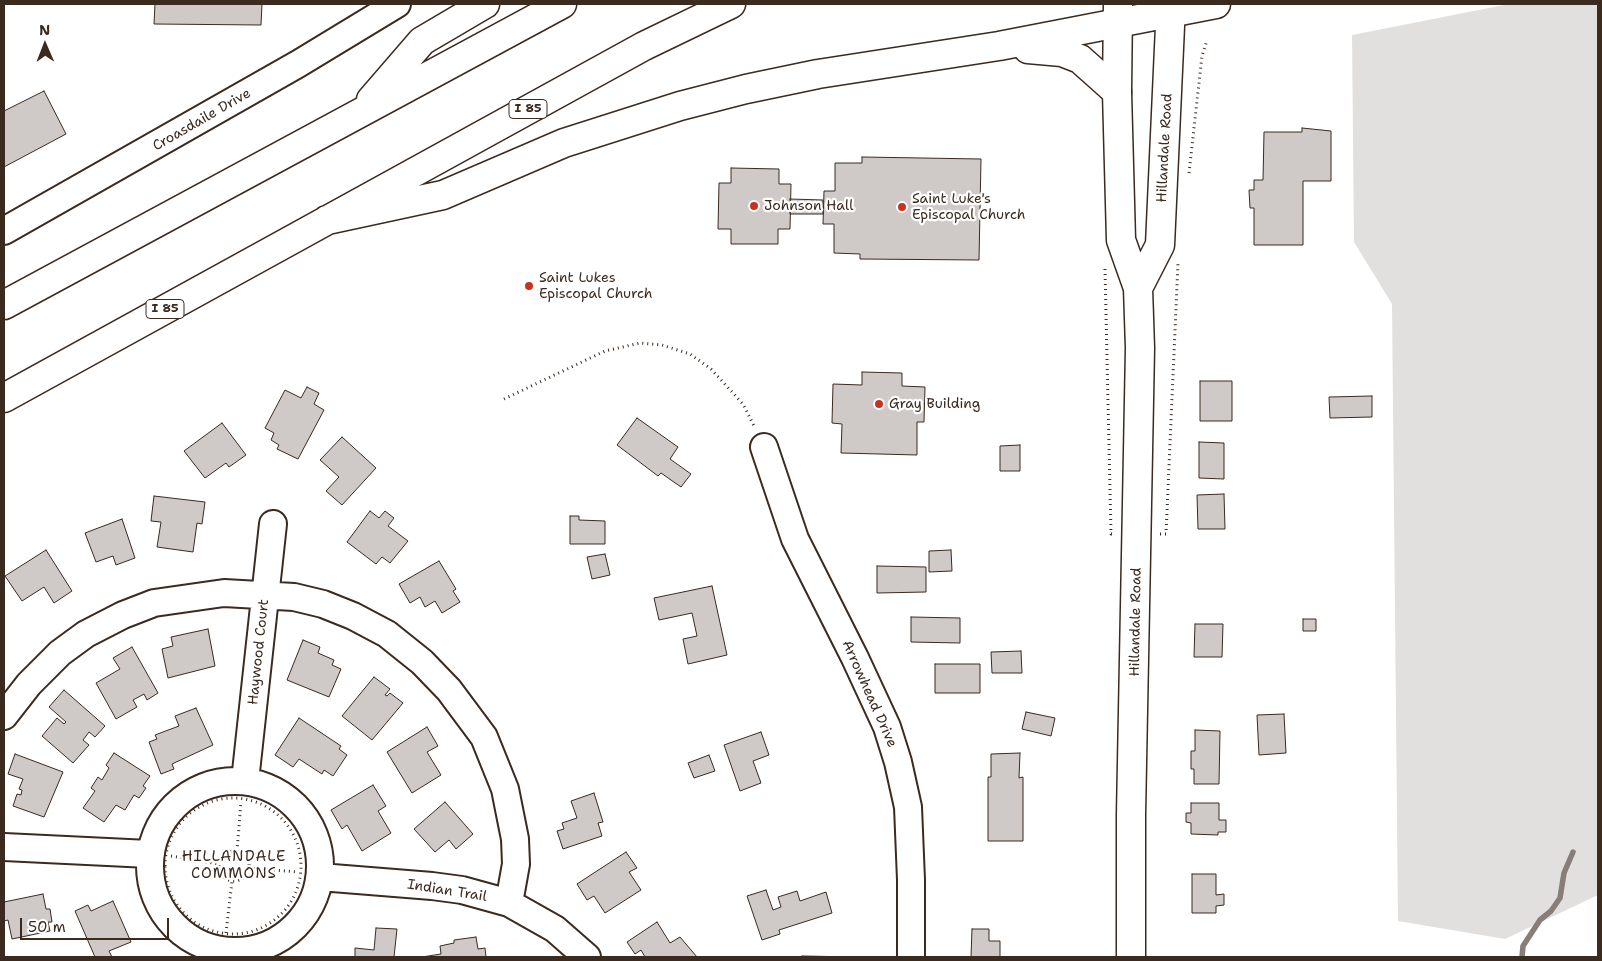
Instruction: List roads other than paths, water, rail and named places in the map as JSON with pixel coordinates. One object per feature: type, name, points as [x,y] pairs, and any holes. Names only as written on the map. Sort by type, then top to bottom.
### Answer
[{"type":"main road","points":[[360,113],[422,41],[485,4]]},
{"type":"main road","points":[[4,305],[562,4]]},
{"type":"main road","name":"I 85","points":[[4,398],[644,46],[731,4]]},
{"type":"main road","points":[[327,220],[443,195],[564,143],[699,101],[818,74],[999,46],[1118,13],[1216,4]]},
{"type":"main road","name":"Hillandale Road","points":[[1138,288],[1160,245],[1171,9]]},
{"type":"main road","name":"Hillandale Road","points":[[1118,13],[1117,92],[1121,240],[1138,288],[1140,348],[1131,957]]},
{"type":"main road","points":[[999,46],[1072,55],[1085,62],[1117,92]]},
{"type":"street","name":"Croasdaile Drive","points":[[4,231],[298,64],[397,4]]},
{"type":"street","name":"Arrowhead Drive","points":[[764,447],[794,539],[887,727],[898,762],[908,807],[911,880],[911,957]]},
{"type":"street","name":"Haywood Court","points":[[243,790],[272,524]]},
{"type":"street","points":[[4,716],[29,684],[60,653],[86,634],[123,615],[154,603],[185,596],[224,593],[265,594],[313,602],[353,616],[387,634],[422,662],[449,690],[484,738],[505,789],[515,839],[516,864],[509,903]]},
{"type":"street","points":[[226,781],[243,790],[264,785],[281,794],[296,806],[308,821],[317,844],[310,874],[315,895],[307,912],[294,928],[279,939],[262,947],[242,951],[223,951],[204,946],[187,937],[172,925],[161,910],[151,883],[158,855],[154,836],[163,819],[175,804],[190,793],[208,785],[226,781]]},
{"type":"street","points":[[4,847],[158,855]]},
{"type":"street","name":"Indian Trail","points":[[310,874],[462,890],[509,903],[555,929],[587,957]]},
{"type":"waterway","points":[[1522,957],[1523,946],[1540,920],[1551,911],[1560,898],[1564,873],[1573,852]]},
{"type":"place","name":"Johnson Hall","points":[[754,206]]},
{"type":"place","name":"Saint Luke's Episcopal Church","points":[[902,207]]},
{"type":"place","name":"Saint Lukes Episcopal Church","points":[[529,286]]},
{"type":"place","name":"Gray Building","points":[[879,404]]},
{"type":"district","name":"HILLANDALE COMMONS","points":[[234,866]]}]
